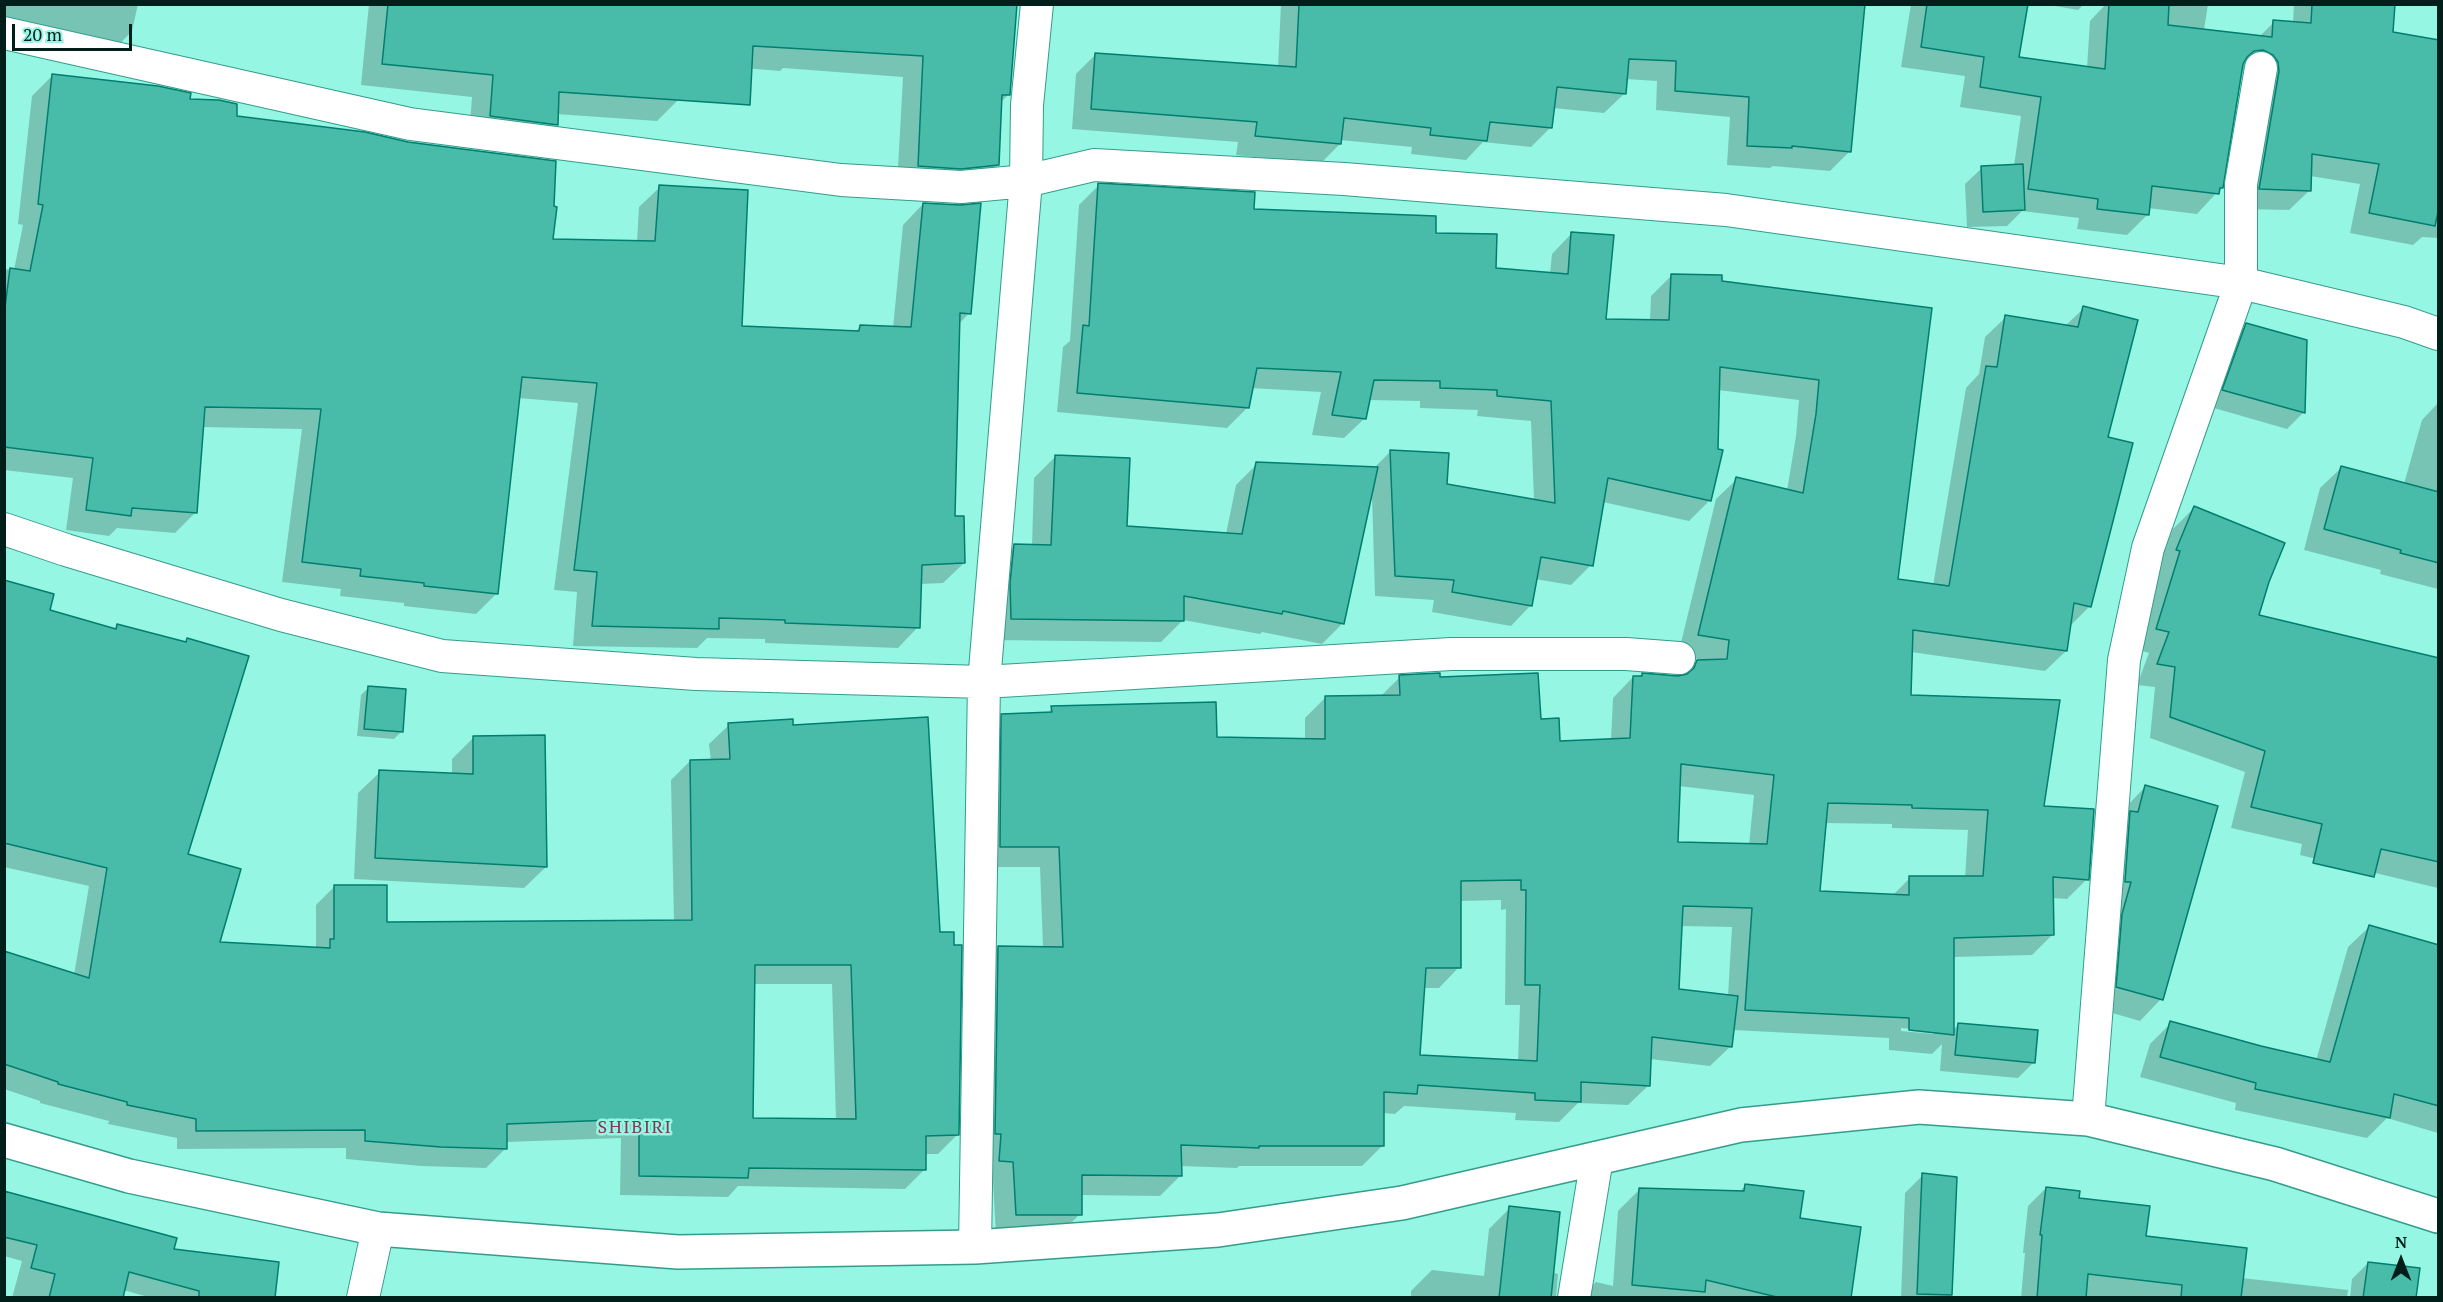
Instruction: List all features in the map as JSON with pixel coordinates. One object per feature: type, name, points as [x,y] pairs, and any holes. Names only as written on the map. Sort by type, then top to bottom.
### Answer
[{"type":"main road","points":[[4,1140],[129,1176],[378,1228],[678,1252],[975,1247],[1218,1230],[1402,1203],[1741,1125],[1919,1107],[2088,1119],[2275,1164],[2439,1216]]},
{"type":"street","points":[[975,1247],[984,682],[1026,181],[1027,105],[1037,4]]},
{"type":"street","points":[[4,33],[410,124],[841,180],[961,188],[1026,181],[1094,165],[1344,179],[1714,209],[2241,283],[2404,322],[2439,334]]},
{"type":"street","points":[[2088,1119],[2124,660],[2148,548],[2241,283],[2241,184],[2261,68]]},
{"type":"street","points":[[4,529],[281,615],[442,656],[696,674],[984,682],[1451,654],[1626,654],[1679,658]]},
{"type":"street","points":[[1574,1298],[1596,1158]]},
{"type":"street","points":[[363,1298],[378,1228]]},
{"type":"building","points":[[388,4],[1017,4],[1010,95],[1002,95],[999,165],[961,169],[918,166],[923,56],[753,46],[750,105],[559,92],[558,125],[490,116],[493,75],[382,64]]},
{"type":"building","points":[[1299,4],[1865,4],[1851,152],[1792,146],[1792,148],[1747,146],[1749,97],[1675,91],[1676,61],[1629,59],[1626,94],[1557,87],[1552,128],[1490,122],[1487,141],[1430,135],[1431,128],[1344,118],[1341,144],[1255,136],[1257,122],[1091,109],[1095,53],[1296,67]]},
{"type":"building","points":[[1927,4],[2028,4],[2019,57],[2105,69],[2109,4],[2169,4],[2168,25],[2272,37],[2273,20],[2311,23],[2312,4],[2395,4],[2393,32],[2439,40],[2439,207],[2435,226],[2369,213],[2379,164],[2312,154],[2311,191],[2259,189],[2279,71],[2278,62],[2273,55],[2263,50],[2254,51],[2243,64],[2223,188],[2220,188],[2219,194],[2152,186],[2149,215],[2097,209],[2098,199],[2028,189],[2041,97],[1980,87],[1984,57],[1921,47]]},
{"type":"building","points":[[52,74],[158,86],[191,93],[190,99],[219,100],[237,104],[237,116],[365,132],[408,142],[556,161],[554,206],[557,207],[553,239],[655,241],[659,185],[748,190],[742,326],[859,331],[860,325],[911,327],[923,203],[960,205],[981,203],[971,314],[960,313],[955,516],[964,516],[965,563],[922,565],[920,628],[719,618],[719,629],[592,626],[597,572],[574,570],[597,383],[522,377],[498,594],[360,576],[361,569],[302,562],[321,409],[205,407],[197,513],[132,508],[131,516],[86,510],[93,458],[4,447],[4,315],[10,268],[30,271],[43,205],[38,204]]},
{"type":"building","points":[[2023,164],[2025,210],[1983,212],[1981,166]]},
{"type":"building","points":[[1098,183],[1255,192],[1254,209],[1436,216],[1436,233],[1497,234],[1496,268],[1568,274],[1571,232],[1614,235],[1606,319],[1669,320],[1671,274],[1722,275],[1722,281],[1932,308],[1898,579],[1949,586],[1986,366],[1997,367],[2005,315],[2078,327],[2083,306],[2138,320],[2108,437],[2133,443],[2091,607],[2074,603],[2067,651],[1913,630],[1911,695],[2060,700],[2044,806],[2094,809],[2089,880],[2053,877],[2054,935],[1954,938],[1954,1035],[1909,1030],[1909,1018],[1745,1010],[1752,908],[1683,906],[1679,989],[1738,996],[1732,1047],[1652,1037],[1650,1086],[1581,1082],[1581,1102],[1535,1100],[1535,1093],[1418,1085],[1417,1094],[1384,1092],[1384,1146],[1259,1146],[1259,1148],[1181,1145],[1182,1176],[1082,1175],[1082,1215],[1016,1215],[1013,1162],[999,1161],[1001,1134],[995,1134],[998,946],[1063,947],[1059,847],[1000,847],[1001,714],[1052,712],[1051,706],[1216,702],[1217,737],[1325,739],[1325,696],[1400,695],[1399,675],[1440,673],[1440,677],[1538,673],[1541,719],[1559,718],[1560,741],[1630,738],[1633,676],[1642,676],[1642,673],[1678,676],[1687,674],[1694,668],[1697,660],[1727,659],[1729,640],[1698,635],[1736,477],[1803,493],[1819,380],[1720,367],[1718,449],[1723,450],[1711,501],[1608,478],[1593,566],[1541,557],[1532,606],[1452,592],[1454,580],[1395,576],[1390,450],[1449,453],[1447,484],[1555,503],[1551,401],[1497,396],[1497,390],[1440,388],[1440,381],[1374,380],[1366,419],[1332,415],[1341,372],[1257,368],[1249,408],[1077,393],[1083,325],[1089,326]],"holes":[[[1681,764],[1774,775],[1767,844],[1678,842]],[[1828,803],[1988,810],[1983,876],[1909,876],[1909,895],[1820,891]],[[1521,880],[1521,890],[1526,890],[1525,985],[1540,985],[1537,1061],[1420,1055],[1426,968],[1461,968],[1461,881]]]},
{"type":"building","points":[[2246,323],[2307,340],[2305,413],[2222,390]]},
{"type":"building","points":[[1055,455],[1130,458],[1127,526],[1242,534],[1256,462],[1378,467],[1344,624],[1283,611],[1282,614],[1184,596],[1184,621],[1011,619],[1010,583],[1014,544],[1051,545]]},
{"type":"building","points":[[2341,466],[2439,492],[2439,563],[2324,529]]},
{"type":"building","points":[[2194,506],[2285,543],[2269,582],[2259,615],[2439,658],[2439,862],[2381,849],[2374,877],[2313,863],[2322,824],[2251,807],[2265,751],[2170,717],[2175,667],[2157,664],[2169,632],[2156,629],[2180,551],[2176,550]]},
{"type":"building","points":[[4,580],[54,594],[50,610],[116,629],[117,624],[186,642],[187,638],[249,656],[188,854],[241,869],[220,942],[330,948],[330,939],[334,939],[334,885],[387,885],[387,922],[692,920],[690,760],[730,759],[728,723],[793,719],[793,725],[928,717],[940,932],[954,932],[954,945],[962,945],[959,1135],[926,1136],[926,1170],[749,1168],[748,1178],[639,1176],[639,1119],[507,1124],[507,1149],[365,1141],[365,1130],[196,1131],[196,1119],[127,1105],[127,1102],[58,1084],[58,1082],[4,1064],[4,951],[89,978],[107,868],[4,843]],"holes":[[[755,965],[851,965],[856,1119],[753,1118]]]},
{"type":"building","points":[[368,686],[406,689],[403,732],[364,729]]},
{"type":"building","points":[[545,735],[547,867],[375,858],[379,770],[473,774],[473,736]]},
{"type":"building","points":[[2145,785],[2218,806],[2163,1000],[2116,987],[2122,914],[2131,882],[2125,882],[2130,811],[2138,812]]},
{"type":"building","points":[[2369,925],[2439,945],[2439,1106],[2394,1094],[2390,1118],[2255,1089],[2256,1083],[2160,1057],[2170,1021],[2330,1062]]},
{"type":"building","points":[[1958,1023],[2038,1030],[2035,1063],[1955,1055]]},
{"type":"building","points":[[1922,1173],[1957,1177],[1952,1295],[1917,1294]]},
{"type":"building","points":[[1745,1184],[1804,1191],[1800,1218],[1861,1227],[1851,1298],[1781,1298],[1706,1280],[1705,1292],[1632,1285],[1639,1188],[1744,1191]]},
{"type":"building","points":[[2046,1187],[2080,1191],[2079,1198],[2150,1206],[2146,1236],[2247,1248],[2241,1298],[2181,1298],[2182,1285],[2088,1274],[2086,1298],[2037,1298],[2042,1235],[2040,1235]]},
{"type":"building","points":[[4,1191],[177,1238],[174,1249],[279,1262],[275,1298],[199,1298],[199,1291],[129,1272],[123,1298],[49,1298],[55,1274],[31,1268],[37,1245],[4,1237]]},
{"type":"building","points":[[1509,1206],[1560,1212],[1551,1298],[1499,1298]]},
{"type":"building","points":[[2368,1262],[2420,1268],[2416,1298],[2363,1298]]},
{"type":"district","name":"SHIBIRI","points":[[635,1128]]}]
